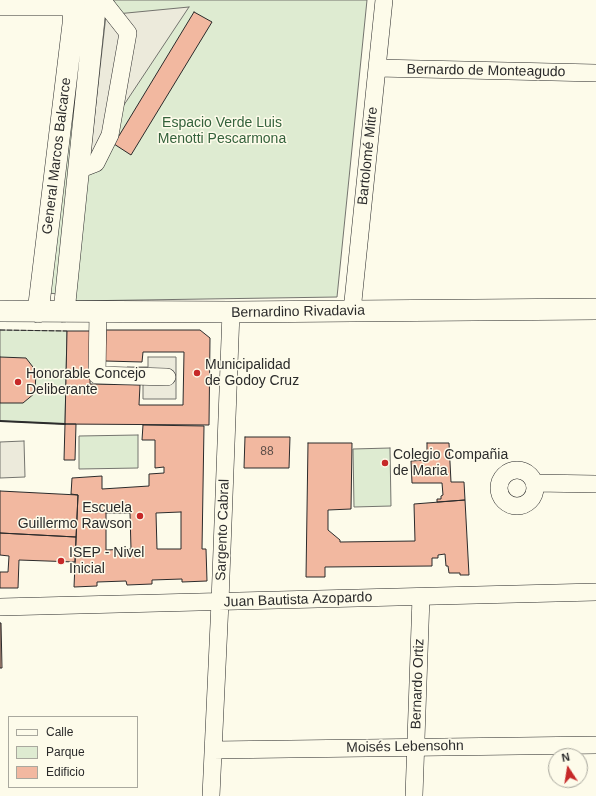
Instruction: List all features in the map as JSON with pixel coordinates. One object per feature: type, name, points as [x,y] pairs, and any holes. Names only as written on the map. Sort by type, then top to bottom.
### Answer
[{"type":"main road","name":"General Marcos Balcarce","points":[[38,312],[73,24],[74,3]]},
{"type":"main road","name":"General Marcos Balcarce","points":[[64,312],[96,4]]},
{"type":"main road","name":"Bernardino Rivadavia","points":[[0,311],[231,312],[596,309]]},
{"type":"street","name":"Bartolomé Mitre","points":[[352,311],[384,0]]},
{"type":"street","points":[[0,7],[74,3],[106,5],[128,33],[110,135],[96,163],[78,170]]},
{"type":"street","name":"Bernardo de Monteagudo","points":[[377,68],[596,73]]},
{"type":"street","points":[[98,312],[97,375],[167,377]]},
{"type":"street","name":"Sargento Cabral","points":[[211,796],[231,312]]},
{"type":"street","points":[[535,483],[596,484]]},
{"type":"street","name":"Juan Bautista Azopardo","points":[[0,607],[596,592]]},
{"type":"street","name":"Bernardo Ortiz","points":[[414,796],[421,597]]},
{"type":"street","name":"Moisés Lebensohn","points":[[213,750],[596,745]]},
{"type":"green space","name":"Espacio Verde Luis Menotti Pescarmona","points":[[104,0],[367,0],[337,297],[74,301]]},
{"type":"green space","points":[[81,17],[87,18],[57,294],[49,293]]},
{"type":"green space","points":[[0,330],[67,331],[65,424],[0,421]]},
{"type":"green space","points":[[138,435],[138,468],[79,469],[79,436]]},
{"type":"green space","points":[[390,448],[391,506],[354,507],[353,449]]},
{"type":"shaded area","points":[[189,7],[90,156],[106,15]]},
{"type":"shaded area","points":[[148,357],[176,357],[176,399],[143,399],[143,381],[127,381],[127,367],[148,367]]},
{"type":"shaded area","points":[[24,441],[25,477],[0,478],[0,442]]},
{"type":"building","points":[[194,12],[212,22],[131,155],[114,144]]},
{"type":"building","name":"Municipalidad de Godoy Cruz","points":[[106,330],[200,330],[210,338],[209,425],[65,424],[67,331],[91,331],[90,384],[140,385],[139,405],[183,405],[184,352],[143,352],[142,362],[105,361]]},
{"type":"building","name":"Honorable Concejo Deliberante","points":[[0,357],[26,358],[36,371],[35,393],[23,403],[0,403]]},
{"type":"building","points":[[65,424],[76,424],[75,460],[64,460]]},
{"type":"building","name":"Escuela Guillermo Rawson","points":[[143,425],[204,426],[202,549],[206,549],[207,581],[182,582],[182,579],[152,580],[152,584],[127,585],[126,581],[97,582],[97,586],[74,587],[78,495],[71,494],[72,478],[102,476],[102,489],[149,486],[149,474],[164,473],[164,467],[155,468],[155,440],[142,440]],"holes":[[[181,512],[181,549],[157,549],[156,513]],[[106,513],[130,513],[131,549],[106,550]]]},
{"type":"building","points":[[245,437],[290,437],[289,468],[244,468]]},
{"type":"building","points":[[308,443],[352,443],[351,509],[328,510],[328,530],[340,540],[340,542],[415,541],[414,504],[465,500],[469,575],[449,573],[448,566],[446,566],[445,554],[438,555],[438,558],[432,558],[432,566],[325,567],[325,577],[306,577]]},
{"type":"building","points":[[427,443],[449,443],[451,482],[464,482],[465,500],[437,502],[437,499],[441,499],[441,496],[443,495],[442,483],[412,483],[411,461],[427,460]]},
{"type":"building","points":[[0,491],[78,495],[76,537],[0,533]]},
{"type":"building","name":"ISEP - Nivel Inicial","points":[[0,533],[76,537],[75,562],[19,560],[18,588],[0,588],[0,572],[8,572],[9,556],[0,555]]},
{"type":"building","points":[[1,623],[2,668],[0,668]]},
{"type":"fence","points":[[0,330],[67,331]]},
{"type":"wall","points":[[0,421],[65,424]]},
{"type":"place","name":"Municipalidad de Godoy Cruz","points":[[197,373]]},
{"type":"place","name":"Honorable Concejo Deliberante","points":[[18,382]]},
{"type":"place","name":"Colegio Compañia de Maria","points":[[385,463]]},
{"type":"place","name":"Escuela Guillermo Rawson","points":[[140,516]]},
{"type":"place","name":"ISEP - Nivel Inicial","points":[[61,561]]}]
